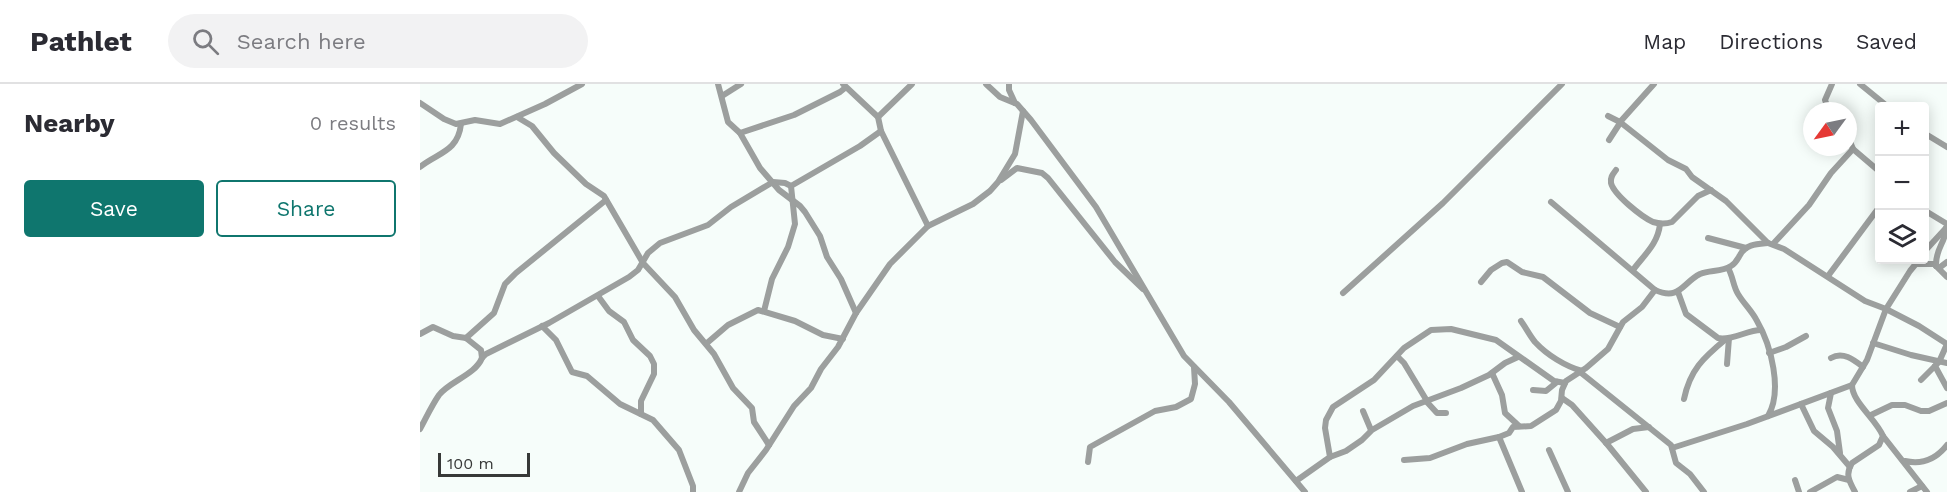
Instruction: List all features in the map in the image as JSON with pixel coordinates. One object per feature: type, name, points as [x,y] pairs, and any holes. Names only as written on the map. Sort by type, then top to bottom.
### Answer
[{"type":"street","points":[[420,103],[444,119],[461,124],[475,120],[500,124],[582,84]]},
{"type":"street","points":[[718,84],[728,122],[740,133],[756,163],[779,190],[802,207],[820,236],[827,257],[841,279],[856,313]]},
{"type":"street","points":[[724,84],[731,90]]},
{"type":"street","points":[[722,96],[741,84]]},
{"type":"street","points":[[878,117],[912,84]]},
{"type":"street","points":[[986,84],[1000,97],[1016,103]]},
{"type":"street","points":[[1009,84],[1009,90],[1016,103],[1096,207],[1178,346],[1305,492]]},
{"type":"street","points":[[1343,293],[1443,203],[1562,84]]},
{"type":"street","points":[[1609,140],[1620,122],[1654,84]]},
{"type":"street","points":[[1826,102],[1832,84]]},
{"type":"street","points":[[1860,84],[1882,102]]},
{"type":"street","points":[[740,133],[794,115],[840,92],[844,86],[878,117],[881,131],[928,226]]},
{"type":"street","points":[[739,492],[748,473],[794,406],[811,388],[821,369],[843,339],[856,313],[890,264],[928,226],[974,204],[998,182],[1015,154],[1023,111]]},
{"type":"street","points":[[1608,116],[1620,122],[1657,152],[1686,169],[1692,177],[1726,201],[1770,243],[1828,276],[1865,301],[1886,309],[1940,338],[1947,344],[1937,364],[1921,380]]},
{"type":"street","points":[[517,117],[532,126],[554,153],[586,184],[601,192],[642,263],[675,297],[698,335],[707,343],[733,388],[752,408],[757,427],[769,445]]},
{"type":"street","points":[[420,167],[446,152],[454,142],[461,124]]},
{"type":"street","points":[[791,186],[860,146],[881,131]]},
{"type":"street","points":[[1929,136],[1947,147]]},
{"type":"street","points":[[1857,152],[1875,167]]},
{"type":"street","points":[[1551,202],[1655,290],[1662,293],[1678,292],[1700,274],[1728,268],[1735,264],[1746,248],[1753,244],[1770,243],[1810,204],[1831,173],[1847,156]]},
{"type":"street","points":[[998,182],[1017,168],[1042,173],[1115,262],[1149,294]]},
{"type":"street","points":[[1616,170],[1611,182],[1618,194],[1642,215],[1660,224],[1672,222],[1694,199],[1711,190]]},
{"type":"street","points":[[420,429],[439,395],[479,365],[486,354],[598,296],[629,277],[638,270],[648,253],[660,243],[708,225],[731,207],[773,182],[791,186]]},
{"type":"street","points":[[764,311],[772,279],[788,247],[795,224],[791,186]]},
{"type":"street","points":[[466,338],[494,313],[505,284],[516,273],[606,200]]},
{"type":"street","points":[[1828,276],[1877,210]]},
{"type":"street","points":[[1929,214],[1947,227]]},
{"type":"street","points":[[1633,270],[1652,248],[1660,224]]},
{"type":"street","points":[[1929,247],[1947,227]]},
{"type":"street","points":[[1938,267],[1937,251],[1945,237],[1947,227]]},
{"type":"street","points":[[1708,238],[1746,248]]},
{"type":"street","points":[[1481,282],[1491,270],[1508,262],[1522,272],[1542,277],[1590,313],[1620,327]]},
{"type":"street","points":[[1938,267],[1947,262]]},
{"type":"street","points":[[1929,263],[1938,267],[1947,277]]},
{"type":"street","points":[[1672,448],[1767,417],[1852,385],[1863,367],[1886,309],[1916,264]]},
{"type":"street","points":[[1728,268],[1737,293],[1761,330],[1769,353],[1775,392],[1772,410],[1767,417]]},
{"type":"street","points":[[1330,457],[1325,428],[1326,420],[1333,407],[1374,380],[1397,356],[1426,333],[1446,328],[1494,339],[1557,382],[1564,382],[1581,372],[1608,349],[1626,318],[1642,307],[1655,290]]},
{"type":"street","points":[[1678,292],[1686,314],[1714,335],[1728,339]]},
{"type":"street","points":[[598,296],[609,311],[624,322],[633,340],[650,356],[654,364],[654,374],[641,401],[641,414]]},
{"type":"street","points":[[707,343],[738,319],[753,312],[764,311],[801,323],[823,335],[843,339]]},
{"type":"street","points":[[1521,321],[1534,340],[1547,352],[1581,372],[1672,448],[1676,463],[1690,474],[1704,492]]},
{"type":"street","points":[[542,326],[556,340],[572,372],[587,376],[620,404],[653,420],[679,450],[693,486],[693,492]]},
{"type":"street","points":[[420,334],[432,327],[453,336],[466,338],[480,350],[482,358]]},
{"type":"street","points":[[1684,399],[1687,382],[1707,355],[1728,339],[1749,331],[1761,330]]},
{"type":"street","points":[[1769,353],[1806,336]]},
{"type":"street","points":[[1727,364],[1728,339]]},
{"type":"street","points":[[1873,343],[1937,364],[1947,363]]},
{"type":"street","points":[[1832,358],[1836,355],[1843,355],[1863,367]]},
{"type":"street","points":[[1397,356],[1404,363],[1426,401],[1437,413],[1446,413]]},
{"type":"street","points":[[1296,481],[1330,457],[1346,451],[1362,440],[1371,430],[1426,401],[1455,391],[1492,373],[1504,363],[1518,357]]},
{"type":"street","points":[[1937,364],[1947,388]]},
{"type":"street","points":[[1088,462],[1090,447],[1097,442],[1133,425],[1155,411],[1176,407],[1191,399],[1195,384],[1194,366]]},
{"type":"street","points":[[1492,373],[1502,395],[1505,412],[1520,426]]},
{"type":"street","points":[[1533,390],[1546,391],[1557,382]]},
{"type":"street","points":[[1404,460],[1430,458],[1467,444],[1499,437],[1509,433],[1513,427],[1531,426],[1558,407],[1564,382]]},
{"type":"street","points":[[1852,385],[1855,397],[1871,415],[1883,436],[1924,489],[1910,492]]},
{"type":"street","points":[[1831,393],[1828,408],[1837,431],[1840,453]]},
{"type":"street","points":[[1562,398],[1572,405],[1606,443],[1646,492]]},
{"type":"street","points":[[1871,415],[1892,405],[1905,405],[1921,411],[1929,411],[1947,403]]},
{"type":"street","points":[[1801,404],[1814,431],[1840,453],[1850,467]]},
{"type":"street","points":[[1364,411],[1371,430]]},
{"type":"street","points":[[1606,443],[1633,429],[1649,427]]},
{"type":"street","points":[[1855,492],[1848,476],[1850,467],[1879,445],[1883,436]]},
{"type":"street","points":[[1499,437],[1522,492]]},
{"type":"street","points":[[1904,461],[1920,462],[1930,459],[1947,445]]},
{"type":"street","points":[[1549,450],[1568,492]]},
{"type":"street","points":[[1916,478],[1915,471],[1920,462]]},
{"type":"street","points":[[1810,492],[1837,477],[1849,480]]},
{"type":"street","points":[[1795,480],[1799,492]]}]
